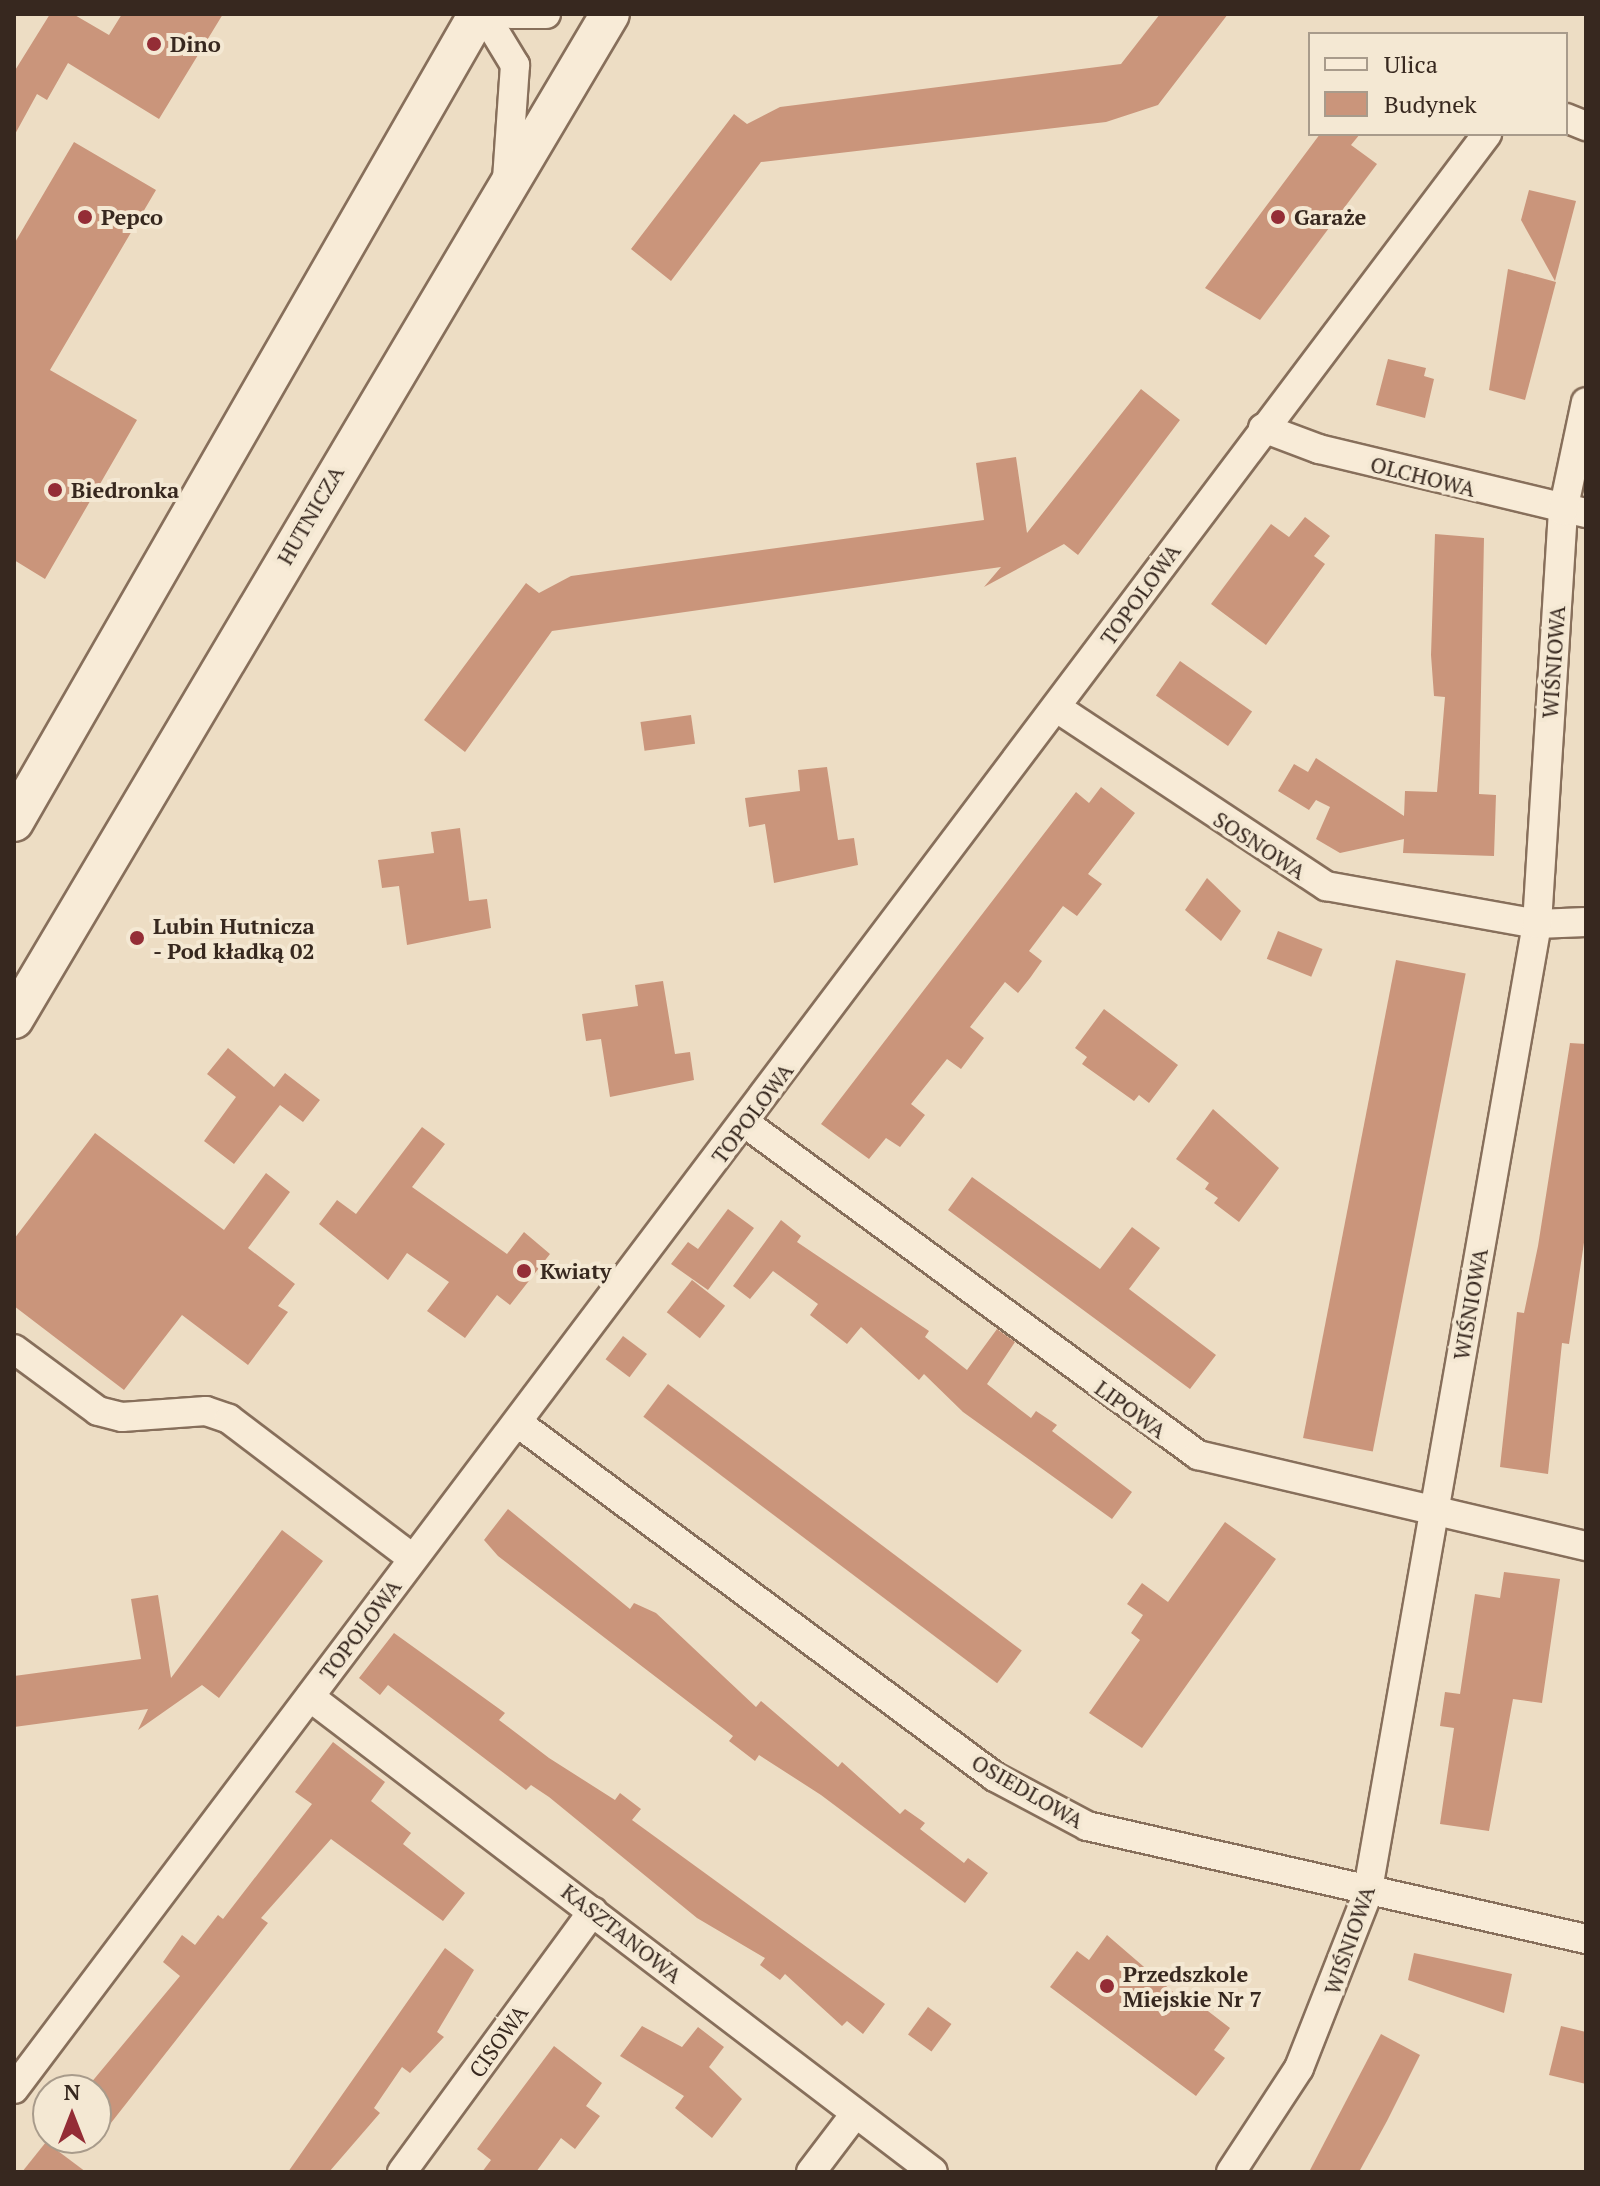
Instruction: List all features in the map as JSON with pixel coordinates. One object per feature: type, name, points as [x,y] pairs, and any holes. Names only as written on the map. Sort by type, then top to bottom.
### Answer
[{"type":"main road","points":[[14,822],[478,14]]},
{"type":"main road","name":"HUTNICZA","points":[[14,1019],[507,179],[610,14]]},
{"type":"street","points":[[484,14],[515,65],[507,179]]},
{"type":"street","points":[[511,14],[546,14]]},
{"type":"street","name":"TOPOLOWA","points":[[14,2089],[412,1558],[745,1123],[1263,428],[1485,136]]},
{"type":"street","name":"WIŚNIOWA","points":[[1231,2172],[1299,2068],[1367,1895],[1537,924],[1586,402]]},
{"type":"street","name":"OLCHOWA","points":[[1263,428],[1319,449],[1574,512]]},
{"type":"street","name":"SOSNOWA","points":[[1057,708],[1326,886],[1537,924],[1586,922]]},
{"type":"street","name":"LIPOWA","points":[[745,1123],[1198,1455],[1433,1515],[1586,1546]]},
{"type":"street","points":[[14,1349],[98,1411],[122,1417],[206,1411],[229,1419],[412,1558]]},
{"type":"street","name":"OSIEDLOWA","points":[[518,1423],[995,1777],[1087,1826],[1367,1895],[1586,1939]]},
{"type":"street","name":"KASZTANOWA","points":[[310,1697],[933,2172]]},
{"type":"street","name":"CISOWA","points":[[402,2172],[593,1911]]},
{"type":"street","points":[[811,2172],[855,2114]]},
{"type":"building","name":"Dino","points":[[50,14],[73,14],[109,35],[122,14],[223,14],[159,119],[68,63],[47,100],[37,94],[14,136],[14,72]]},
{"type":"building","points":[[1160,14],[1228,14],[1158,105],[1106,122],[761,162],[671,281],[631,249],[734,114],[747,124],[780,107],[1121,64]]},
{"type":"building","points":[[1319,136],[1358,136],[1351,145],[1377,164],[1260,320],[1205,288]]},
{"type":"building","points":[[74,142],[156,190],[50,370],[137,420],[45,579],[14,560],[14,244]]},
{"type":"building","points":[[1529,190],[1576,201],[1555,281],[1521,220]]},
{"type":"building","points":[[1508,269],[1556,282],[1525,400],[1489,390]]},
{"type":"building","points":[[1388,359],[1426,368],[1424,376],[1434,379],[1425,418],[1376,405]]},
{"type":"building","points":[[1141,389],[1180,420],[1078,555],[1064,544],[984,587],[1001,567],[552,631],[465,752],[424,720],[526,583],[539,593],[571,576],[984,520],[976,463],[1016,457],[1027,533]]},
{"type":"building","points":[[1305,517],[1330,536],[1314,556],[1325,564],[1266,645],[1211,604],[1271,524],[1289,537]]},
{"type":"building","points":[[1435,534],[1484,538],[1479,794],[1496,795],[1494,856],[1403,853],[1404,839],[1340,853],[1316,839],[1330,807],[1316,800],[1309,810],[1278,791],[1294,764],[1308,772],[1316,758],[1404,816],[1405,791],[1437,792],[1445,697],[1434,696],[1431,655]]},
{"type":"building","points":[[1180,661],[1252,711],[1228,746],[1156,695]]},
{"type":"building","points":[[691,715],[695,744],[645,751],[640,722]]},
{"type":"building","points":[[827,767],[838,840],[854,838],[858,865],[774,883],[765,824],[749,827],[745,798],[800,791],[798,770]]},
{"type":"building","points":[[1101,787],[1135,813],[1088,874],[1102,884],[1077,916],[1063,906],[1029,951],[1042,961],[1030,978],[1018,993],[1005,982],[970,1027],[984,1038],[961,1069],[947,1059],[911,1104],[925,1115],[900,1147],[886,1138],[869,1159],[821,1124],[1076,792],[1089,803]]},
{"type":"building","points":[[460,828],[469,901],[487,899],[491,928],[407,945],[399,886],[382,888],[378,860],[434,853],[431,832]]},
{"type":"building","points":[[1207,878],[1241,911],[1221,941],[1185,910]]},
{"type":"building","points":[[1278,931],[1323,949],[1311,977],[1267,959]]},
{"type":"building","points":[[1396,960],[1466,974],[1373,1452],[1303,1438]]},
{"type":"building","points":[[663,981],[675,1054],[690,1052],[694,1080],[610,1097],[601,1039],[586,1041],[582,1014],[638,1006],[635,985]]},
{"type":"building","points":[[1104,1009],[1178,1065],[1149,1103],[1139,1095],[1134,1101],[1082,1064],[1087,1057],[1075,1048]]},
{"type":"building","points":[[1570,1043],[1586,1044],[1586,1229],[1569,1344],[1562,1343],[1548,1474],[1500,1467],[1517,1312],[1524,1313],[1538,1246]]},
{"type":"building","points":[[228,1048],[274,1087],[285,1073],[320,1100],[303,1122],[280,1105],[234,1164],[204,1141],[236,1097],[207,1074]]},
{"type":"building","points":[[1213,1109],[1279,1168],[1239,1222],[1214,1203],[1218,1198],[1205,1189],[1209,1183],[1176,1159]]},
{"type":"building","points":[[422,1127],[445,1144],[412,1187],[507,1254],[524,1232],[550,1254],[510,1305],[497,1295],[465,1338],[427,1311],[449,1282],[407,1253],[388,1280],[319,1224],[337,1200],[356,1214]]},
{"type":"building","points":[[95,1133],[224,1230],[266,1173],[290,1192],[248,1248],[295,1284],[278,1306],[288,1312],[248,1365],[182,1315],[124,1390],[14,1306],[14,1239]]},
{"type":"building","points":[[972,1177],[1100,1269],[1132,1227],[1160,1248],[1129,1289],[1216,1355],[1190,1389],[948,1210]]},
{"type":"building","points":[[728,1209],[754,1228],[708,1290],[671,1264],[688,1242],[698,1249]]},
{"type":"building","points":[[781,1220],[801,1236],[797,1242],[929,1331],[925,1337],[967,1370],[997,1329],[1015,1342],[987,1384],[1031,1418],[1036,1411],[1057,1425],[1052,1431],[1132,1492],[1112,1519],[963,1412],[924,1374],[919,1380],[861,1327],[847,1344],[810,1315],[818,1304],[773,1271],[750,1299],[733,1286]]},
{"type":"building","points":[[692,1280],[725,1306],[700,1338],[667,1312]]},
{"type":"building","points":[[623,1336],[647,1354],[630,1377],[606,1359]]},
{"type":"building","points":[[668,1384],[1022,1651],[997,1683],[643,1417]]},
{"type":"building","points":[[508,1509],[630,1609],[634,1603],[656,1613],[756,1707],[761,1701],[838,1767],[842,1762],[900,1814],[905,1809],[925,1823],[920,1829],[964,1863],[968,1858],[988,1873],[965,1903],[821,1795],[759,1755],[755,1761],[729,1741],[733,1736],[498,1556],[484,1540]]},
{"type":"building","points":[[1225,1522],[1276,1559],[1142,1748],[1089,1713],[1140,1640],[1131,1633],[1143,1615],[1127,1604],[1142,1583],[1168,1602]]},
{"type":"building","points":[[282,1530],[323,1561],[219,1698],[202,1685],[138,1730],[148,1709],[14,1727],[14,1676],[141,1659],[131,1599],[158,1595],[171,1678]]},
{"type":"building","points":[[1504,1572],[1560,1579],[1542,1703],[1513,1699],[1489,1831],[1440,1824],[1454,1728],[1440,1726],[1445,1692],[1460,1694],[1475,1594],[1500,1598]]},
{"type":"building","points":[[394,1633],[505,1713],[499,1720],[549,1758],[615,1800],[620,1793],[641,1809],[632,1820],[885,2004],[863,2034],[847,2021],[842,2026],[785,1974],[780,1980],[760,1965],[765,1958],[697,1918],[549,1797],[531,1785],[526,1790],[388,1685],[380,1695],[359,1678]]},
{"type":"building","points":[[333,1742],[385,1782],[371,1801],[411,1833],[403,1844],[465,1893],[443,1921],[331,1839],[261,1918],[268,1923],[112,2122],[112,2074],[98,2074],[180,1976],[163,1962],[182,1935],[195,1945],[218,1915],[223,1919],[312,1804],[295,1792]]},
{"type":"building","points":[[1107,1935],[1187,2004],[1191,1998],[1230,2028],[1214,2050],[1225,2058],[1196,2096],[1050,1987],[1077,1951],[1089,1960]]},
{"type":"building","points":[[445,1948],[474,1970],[437,2032],[444,2037],[410,2073],[402,2067],[374,2108],[380,2113],[329,2172],[288,2172]]},
{"type":"building","points":[[1414,1953],[1512,1974],[1504,2013],[1408,1980]]},
{"type":"building","points":[[928,2007],[951,2024],[931,2052],[908,2035]]},
{"type":"building","points":[[642,2026],[682,2047],[698,2027],[724,2047],[709,2067],[742,2099],[712,2138],[675,2108],[684,2096],[620,2056]]},
{"type":"building","points":[[1561,2026],[1586,2032],[1586,2084],[1549,2075]]},
{"type":"building","points":[[1381,2034],[1420,2055],[1387,2121],[1359,2172],[1309,2172]]},
{"type":"building","points":[[554,2046],[602,2083],[586,2106],[600,2116],[575,2149],[561,2138],[536,2172],[482,2172],[491,2160],[477,2149]]},
{"type":"building","points":[[36,2154],[62,2154],[86,2172],[22,2172]]},
{"type":"place","name":"Dino","points":[[154,44]]},
{"type":"place","name":"Pepco","points":[[85,217]]},
{"type":"place","name":"Garaże","points":[[1278,217]]},
{"type":"place","name":"Biedronka","points":[[55,490]]},
{"type":"place","name":"Lubin Hutnicza - Pod kładką 02","points":[[137,938]]},
{"type":"place","name":"Kwiaty","points":[[524,1271]]},
{"type":"place","name":"Przedszkole Miejskie Nr 7","points":[[1107,1986]]}]
